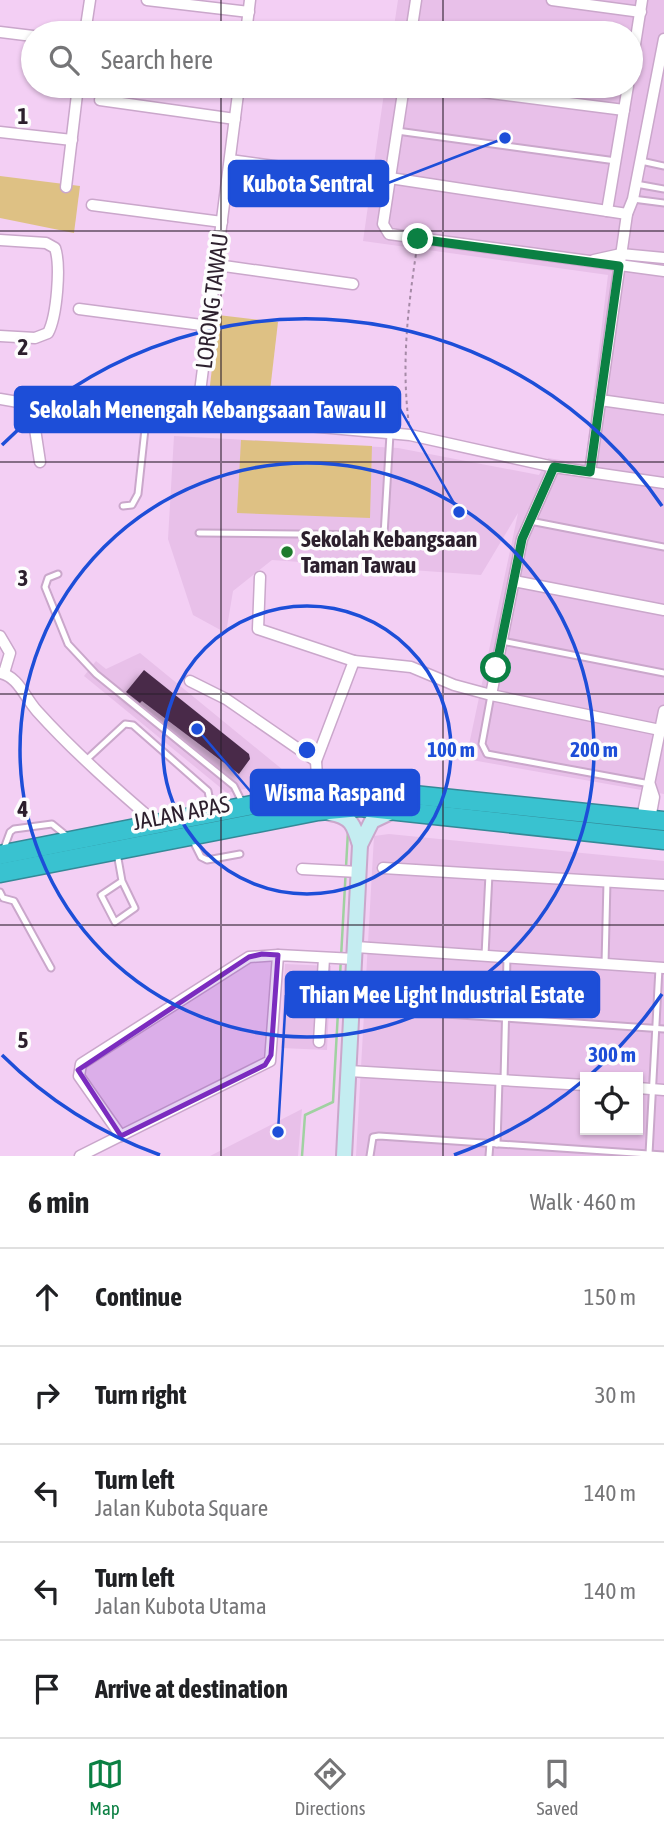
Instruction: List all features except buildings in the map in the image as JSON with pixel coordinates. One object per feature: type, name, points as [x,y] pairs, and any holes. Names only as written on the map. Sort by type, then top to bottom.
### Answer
[{"type":"highway","name":"JALAN APAS","points":[[1,855],[317,792],[356,789],[652,819]]},
{"type":"highway","name":"JALAN APAS","points":[[0,873],[318,811],[360,807],[664,840]]},
{"type":"highway","points":[[556,809],[634,825],[642,830],[641,838]]},
{"type":"street","points":[[87,21],[90,0]]},
{"type":"street","points":[[147,0],[249,12]]},
{"type":"street","points":[[248,21],[250,0]]},
{"type":"street","points":[[413,21],[416,0]]},
{"type":"street","points":[[552,0],[641,12]]},
{"type":"street","points":[[639,21],[642,0]]},
{"type":"street","points":[[0,32],[21,35]]},
{"type":"street","points":[[590,472],[627,214],[633,199],[664,39]]},
{"type":"street","points":[[66,187],[77,98]]},
{"type":"street","name":"LORONG TAWAU","points":[[205,411],[200,392],[238,98]]},
{"type":"street","points":[[402,98],[390,178],[385,230],[389,234],[664,271]]},
{"type":"street","points":[[530,98],[624,110]]},
{"type":"street","points":[[607,211],[626,98]]},
{"type":"street","points":[[100,100],[235,119]]},
{"type":"street","points":[[0,132],[72,140]]},
{"type":"street","points":[[230,160],[364,178]]},
{"type":"street","points":[[390,178],[627,214]]},
{"type":"street","points":[[92,205],[222,222]]},
{"type":"street","points":[[0,240],[46,243],[55,248],[57,259],[55,307],[48,333],[35,338],[0,336]]},
{"type":"street","points":[[587,262],[621,254],[664,258]]},
{"type":"street","points":[[216,265],[353,284]]},
{"type":"street","points":[[79,309],[209,326]]},
{"type":"street","points":[[0,398],[24,403],[32,409],[40,462]]},
{"type":"street","points":[[600,400],[664,409]]},
{"type":"street","points":[[205,411],[216,418],[410,435],[554,467],[664,483]]},
{"type":"street","points":[[491,695],[522,539],[554,467]]},
{"type":"street","points":[[260,577],[258,629],[354,661],[411,667],[454,685],[491,695],[660,730]]},
{"type":"street","points":[[514,581],[664,610]]},
{"type":"street","points":[[0,636],[10,653],[2,673],[13,678],[34,708],[85,761],[157,824]]},
{"type":"street","points":[[317,792],[316,761],[354,661]]},
{"type":"street","points":[[190,681],[246,712],[316,761]]},
{"type":"street","points":[[652,819],[650,784],[664,711]]},
{"type":"street","points":[[650,784],[664,787]]},
{"type":"street","points":[[344,1156],[355,872],[360,845],[372,821],[396,810]]},
{"type":"street","points":[[318,811],[348,818],[354,824],[360,845]]},
{"type":"street","points":[[383,868],[664,885]]},
{"type":"street","points":[[302,869],[355,872]]},
{"type":"street","points":[[80,1156],[270,1061],[278,955]]},
{"type":"street","points":[[121,1136],[79,1076],[81,1065],[248,957],[485,956],[661,968]]},
{"type":"street","points":[[319,1042],[328,958]]},
{"type":"street","points":[[349,1071],[580,1085]]},
{"type":"street","points":[[643,1088],[664,1090]]},
{"type":"lane","points":[[397,131],[615,161]]},
{"type":"lane","points":[[640,161],[664,166]]},
{"type":"lane","points":[[636,184],[664,189]]},
{"type":"lane","points":[[633,199],[664,203]]},
{"type":"lane","points":[[123,506],[132,505],[138,494],[145,429],[162,420],[205,411]]},
{"type":"lane","points":[[383,535],[390,432]]},
{"type":"lane","points":[[529,521],[664,547]]},
{"type":"lane","points":[[198,533],[383,535],[391,540],[440,541]]},
{"type":"lane","points":[[58,574],[48,579],[45,587],[68,644],[96,674],[234,786],[244,807]]},
{"type":"lane","points":[[502,641],[664,673]]},
{"type":"lane","points":[[491,695],[483,750],[494,757],[650,784]]},
{"type":"lane","points":[[85,761],[128,724],[208,791],[213,814]]},
{"type":"lane","points":[[191,836],[201,857],[207,860],[240,854]]},
{"type":"lane","points":[[117,850],[121,881],[135,908],[116,922],[101,895],[121,881]]},
{"type":"lane","points":[[485,956],[489,874]]},
{"type":"lane","points":[[605,964],[607,881]]},
{"type":"lane","points":[[0,892],[3,898],[13,901],[51,968]]},
{"type":"lane","points":[[497,1144],[506,1018],[507,957]]},
{"type":"lane","points":[[649,1154],[661,968]]},
{"type":"lane","points":[[374,1009],[664,1029]]},
{"type":"lane","points":[[370,1156],[373,1137],[379,1136],[614,1154],[664,1155]]},
{"type":"lane","points":[[489,1156],[490,1143]]},
{"type":"path","points":[[410,435],[405,393],[405,327],[418,239]]},
{"type":"highlighted area","points":[[262,954],[278,955],[271,1055],[265,1065],[121,1136],[78,1070],[249,957]]},
{"type":"shaded area","points":[[398,0],[664,0],[664,794],[466,759],[518,513],[481,575],[272,560],[233,591],[226,633],[193,615],[168,539],[174,436],[398,448],[539,475],[548,458],[585,464],[608,275],[363,241],[383,98],[643,98],[643,21],[395,21]]},
{"type":"shaded area","points":[[0,176],[80,186],[74,233],[0,218]]},
{"type":"shaded area","points":[[218,315],[278,322],[268,408],[208,403]]},
{"type":"shaded area","points":[[241,440],[372,446],[370,518],[237,513]]},
{"type":"shaded area","points":[[140,653],[283,770],[272,783],[227,793],[84,676],[96,661],[106,669]]},
{"type":"shaded area","points":[[389,834],[664,861],[664,1156],[356,1156],[374,836]]},
{"type":"shaded area","points":[[285,964],[331,966],[327,1050],[281,1048]]},
{"type":"shaded area","points":[[302,1109],[298,1156],[210,1156]]},
{"type":"waterway","points":[[302,1156],[305,1115],[333,1102],[348,831]]},
{"type":"place","name":"Kubota Sentral","points":[[505,138]]},
{"type":"place","name":"Sekolah Menengah Kebangsaan Tawau II","points":[[459,512]]},
{"type":"place","name":"Sekolah Kebangsaan Taman Tawau","points":[[287,552]]},
{"type":"place","name":"Wisma Raspand","points":[[197,729]]},
{"type":"place","name":"Thian Mee Light Industrial Estate","points":[[278,1132]]},
{"type":"route","points":[[418,239],[619,266],[590,472],[554,467],[524,532],[496,668]]}]
